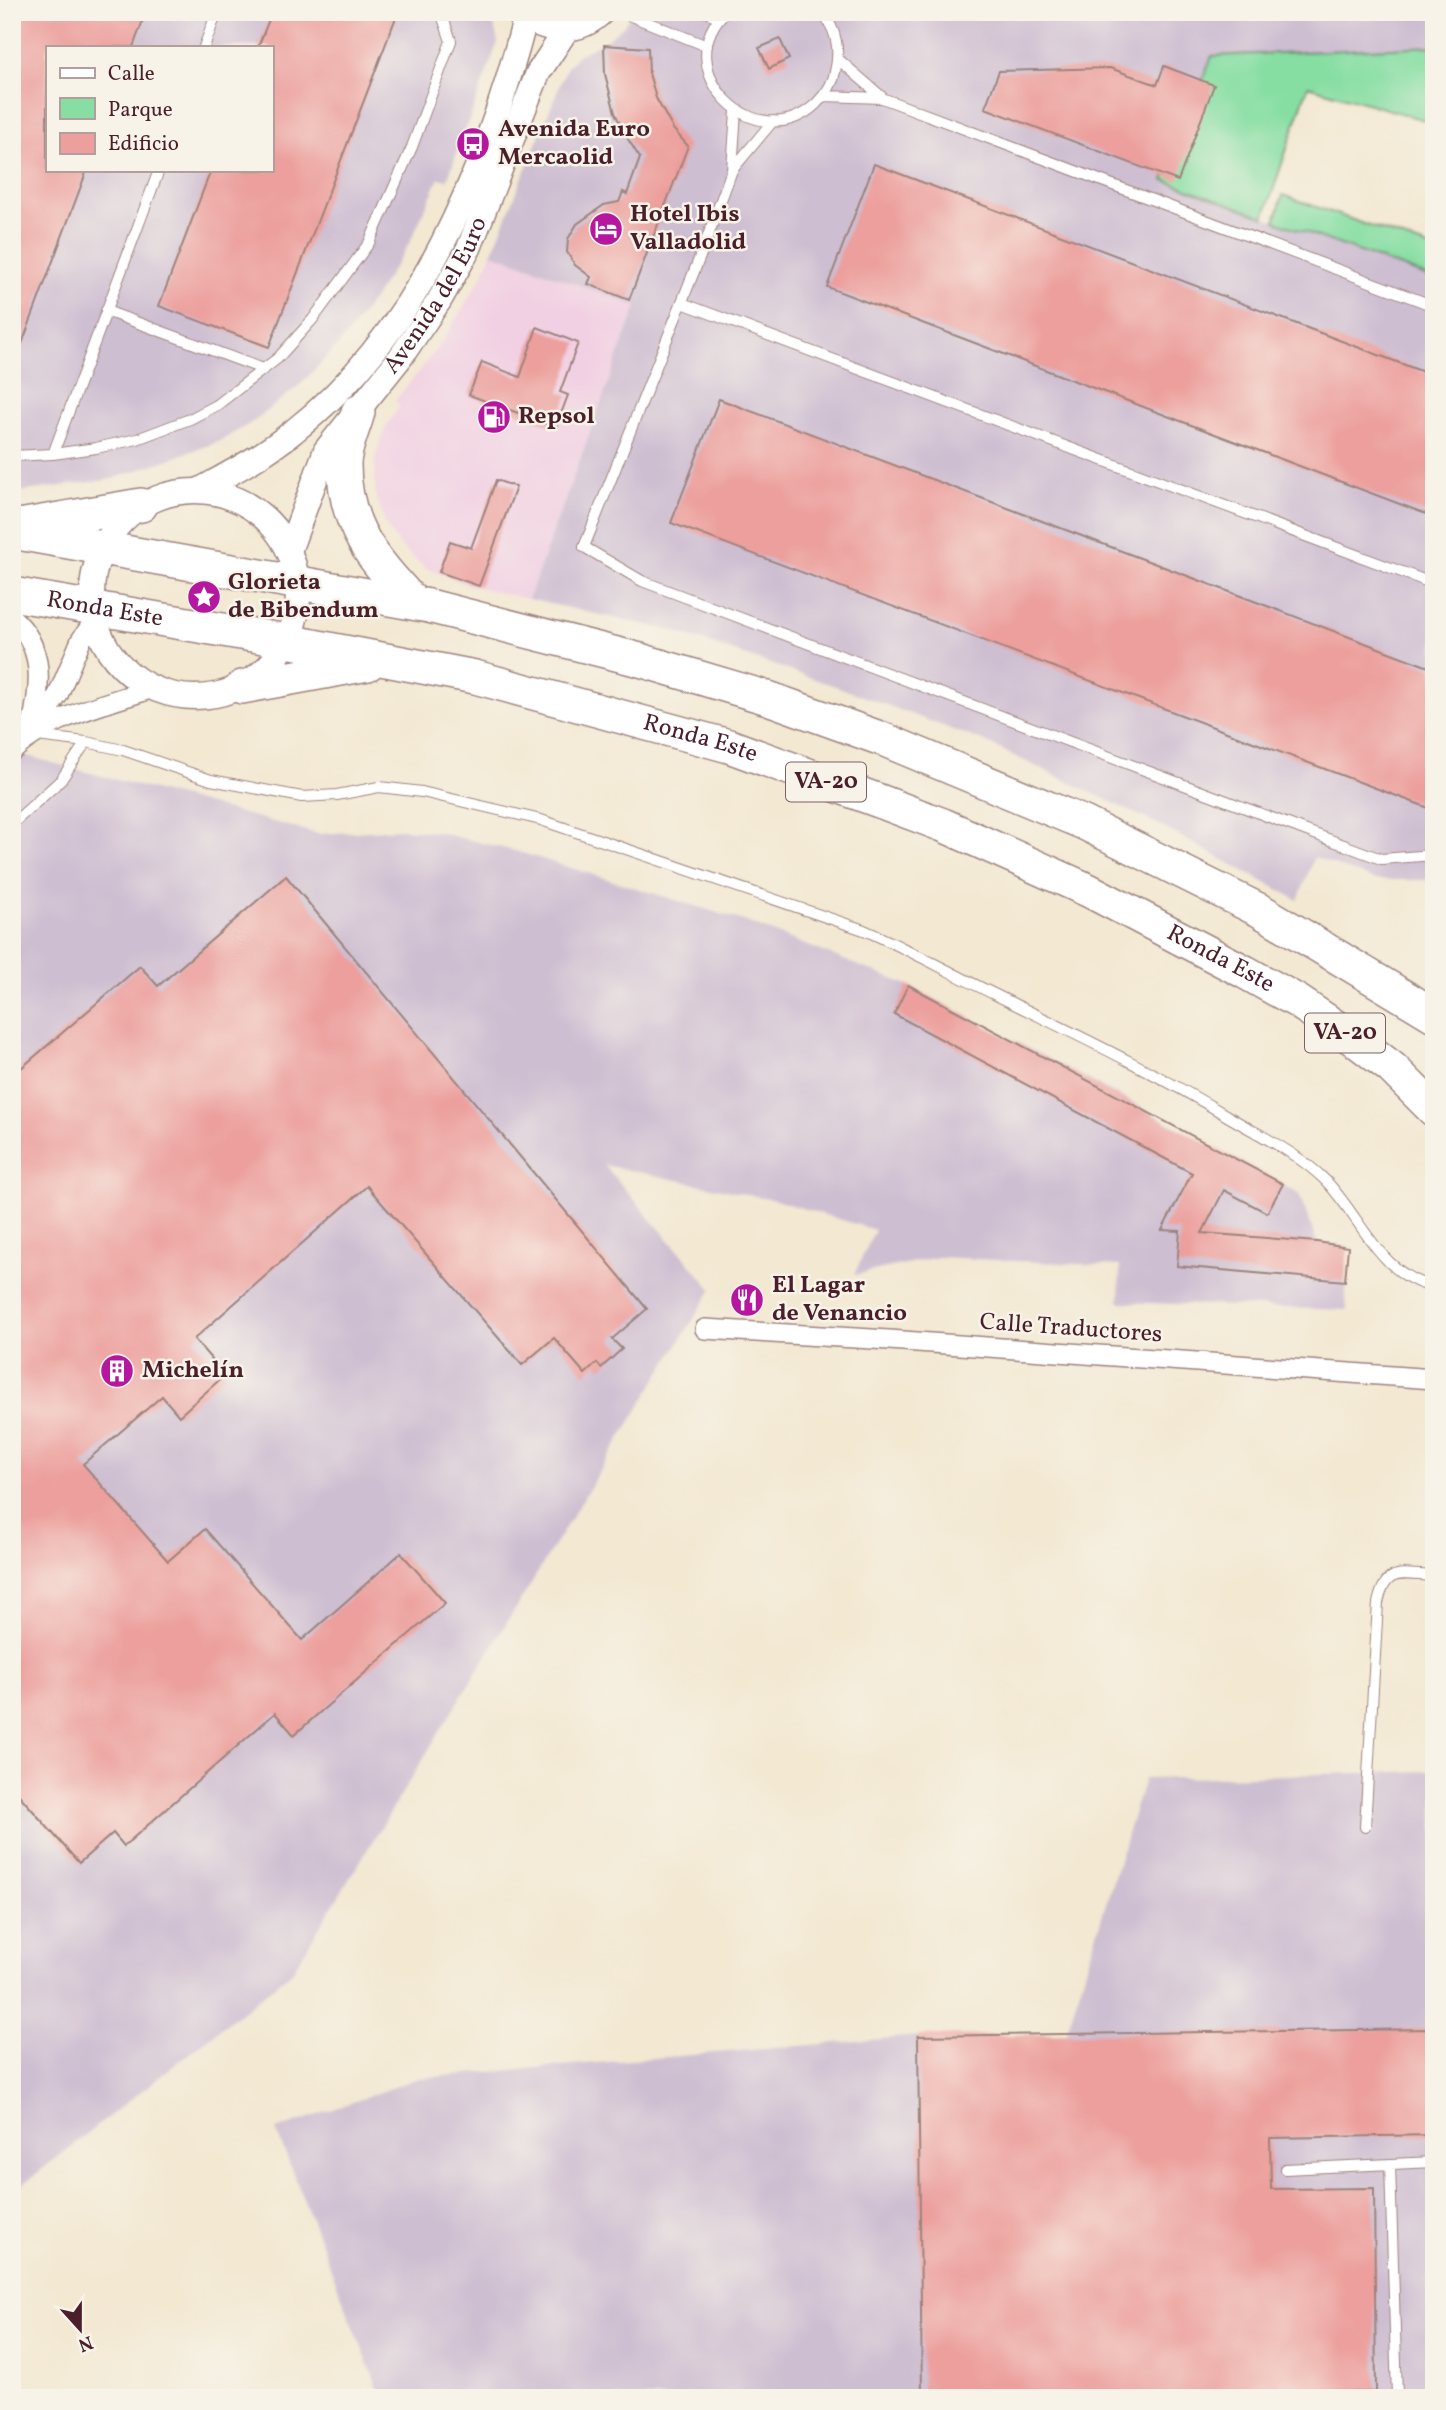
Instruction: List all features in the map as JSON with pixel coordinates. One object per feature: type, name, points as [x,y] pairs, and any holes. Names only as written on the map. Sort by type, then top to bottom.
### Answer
[{"type":"highway","points":[[358,412],[343,463],[349,507],[360,539],[383,570],[414,603]]},
{"type":"highway","points":[[12,530],[141,505]]},
{"type":"highway","name":"VA-20","points":[[12,530],[102,549],[293,567],[414,603],[640,660],[768,698],[933,759],[1084,823],[1261,911],[1419,1001],[1434,1015]]},
{"type":"highway","name":"Ronda Este","points":[[12,594],[93,614],[287,641],[475,677],[729,746],[943,825],[1090,891],[1297,1001],[1392,1068],[1434,1110]]},
{"type":"highway","points":[[242,687],[384,661]]},
{"type":"street","points":[[524,14],[544,26],[568,29],[589,23],[602,12]]},
{"type":"street","name":"Avenida del Euro","points":[[200,490],[264,454],[296,430],[342,386],[386,337],[407,307],[445,240],[483,148],[514,63],[524,14]]},
{"type":"street","name":"Avenida del Euro","points":[[287,641],[295,619],[293,567],[326,450],[400,358],[432,312],[469,248],[538,73],[568,29]]},
{"type":"street","points":[[287,641],[269,665],[242,687],[199,697],[175,695],[153,688],[130,675],[111,656],[98,633],[93,614],[92,577],[102,549],[118,524],[141,505],[169,494],[200,490],[239,500],[260,513],[277,531],[293,567]]},
{"type":"street","points":[[30,735],[58,695],[93,614]]},
{"type":"street","points":[[12,618],[21,625],[38,657],[37,704],[30,735]]},
{"type":"street","points":[[12,751],[30,735],[61,718],[153,688]]},
{"type":"street","name":"Calle Traductores","points":[[705,1329],[1434,1379]]},
{"type":"lane","points":[[204,46],[217,12]]},
{"type":"lane","points":[[12,456],[96,449],[137,439],[190,419],[217,404],[278,358],[313,320],[369,243],[412,147],[451,41],[441,12]]},
{"type":"lane","points":[[621,12],[707,46]]},
{"type":"lane","points":[[706,12],[722,15],[707,46],[710,78],[721,96],[736,111],[754,119],[773,121],[792,118],[810,110],[824,96],[834,79],[838,59],[837,44],[832,29],[821,12]]},
{"type":"lane","points":[[838,59],[882,98]]},
{"type":"lane","points":[[824,96],[882,98],[1434,306]]},
{"type":"lane","points":[[736,111],[732,170],[584,547],[642,581],[1381,859],[1434,855]]},
{"type":"lane","points":[[732,170],[773,121]]},
{"type":"lane","points":[[53,454],[158,172]]},
{"type":"lane","points":[[682,303],[1434,584]]},
{"type":"lane","points":[[106,310],[263,369]]},
{"type":"lane","points":[[30,735],[123,750],[211,779],[302,797],[337,795],[379,787],[422,792],[541,820],[864,930],[907,948],[1141,1066],[1297,1158],[1326,1181],[1399,1272],[1425,1286],[1434,1287]]},
{"type":"lane","points":[[12,824],[61,780],[86,742]]},
{"type":"lane","points":[[1365,1827],[1378,1603],[1382,1585],[1388,1578],[1397,1575],[1434,1576]]},
{"type":"lane","points":[[1285,2169],[1434,2162]]},
{"type":"lane","points":[[1390,2164],[1397,2398]]},
{"type":"shaded area","points":[[12,12],[491,12],[498,42],[447,180],[439,178],[410,242],[343,340],[302,383],[256,420],[218,442],[112,479],[12,493]]},
{"type":"shaded area","points":[[632,12],[1434,12],[1434,46],[1212,56],[1164,180],[1434,279],[1434,880],[1375,880],[1314,857],[1298,900],[1157,824],[983,741],[838,687],[673,631],[528,599],[637,306],[492,253],[567,67],[578,55],[606,40],[624,25]]},
{"type":"shaded area","name":"Repsol","points":[[492,253],[637,306],[528,599],[472,586],[425,568],[400,546],[387,528],[375,495],[375,459],[385,428],[400,406],[395,401],[442,342],[481,278]]},
{"type":"shaded area","points":[[12,752],[318,834],[401,829],[437,832],[519,852],[744,921],[908,985],[1299,1194],[1317,1242],[1348,1247],[1345,1281],[1347,1310],[1119,1302],[1120,1266],[938,1257],[854,1275],[875,1230],[775,1200],[604,1165],[712,1289],[292,1972],[12,2193]]},
{"type":"shaded area","points":[[1434,1771],[1434,2398],[382,2398],[276,2130],[419,2078],[918,2036],[1066,2034],[1144,1779]]},
{"type":"green space","points":[[1434,46],[1434,123],[1308,86],[1264,217],[1164,180],[1212,56]]},
{"type":"green space","points":[[1283,195],[1434,249],[1434,279],[1275,221]]},
{"type":"building","points":[[12,12],[146,12],[133,46],[46,46],[46,172],[86,172],[14,365]]},
{"type":"building","points":[[272,12],[398,12],[269,347],[159,306],[210,172],[273,172],[273,46],[258,46]]},
{"type":"building","points":[[780,39],[789,59],[769,69],[759,48]]},
{"type":"building","points":[[604,45],[648,48],[649,73],[656,98],[673,129],[688,146],[629,300],[588,284],[591,277],[575,265],[567,252],[568,239],[577,224],[604,205],[619,202],[623,192],[627,194],[640,158],[615,113],[605,74]]},
{"type":"building","points":[[1164,66],[1214,85],[1178,181],[985,108],[999,71],[1110,68],[1157,85]]},
{"type":"building","points":[[874,164],[1434,376],[1434,517],[827,287]]},
{"type":"building","points":[[537,327],[578,343],[560,392],[568,395],[556,427],[469,395],[482,362],[520,377]]},
{"type":"building","points":[[719,399],[1434,669],[1434,810],[671,523]]},
{"type":"building","points":[[496,480],[516,487],[479,586],[439,572],[450,541],[471,548]]},
{"type":"building","name":"Michelín","points":[[286,876],[647,1309],[612,1339],[622,1349],[601,1368],[597,1363],[585,1374],[554,1338],[522,1365],[367,1186],[194,1339],[225,1375],[179,1416],[162,1396],[83,1464],[168,1561],[205,1529],[302,1640],[401,1553],[445,1603],[294,1735],[275,1713],[124,1846],[113,1833],[79,1863],[12,1787],[12,1076],[140,966],[158,986]]},
{"type":"building","points":[[908,985],[1283,1184],[1267,1213],[1224,1190],[1202,1233],[1348,1247],[1345,1281],[1177,1266],[1180,1231],[1162,1230],[1192,1173],[894,1014]]},
{"type":"building","points":[[1434,2029],[1434,2135],[1270,2138],[1271,2189],[1374,2188],[1376,2392],[1275,2393],[1275,2398],[922,2398],[918,2036]]},
{"type":"place","name":"Avenida Euro Mercaolid","points":[[473,144]]},
{"type":"place","name":"Hotel Ibis Valladolid","points":[[606,229]]},
{"type":"place","name":"Repsol","points":[[494,417]]},
{"type":"place","name":"Glorieta de Bibendum","points":[[204,597]]},
{"type":"place","name":"El Lagar de Venancio","points":[[747,1300]]},
{"type":"place","name":"Michelín","points":[[117,1371]]}]
